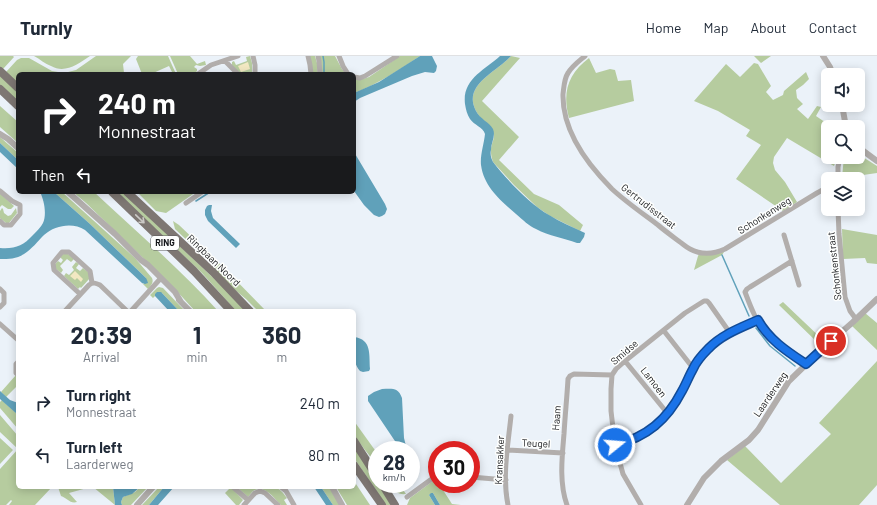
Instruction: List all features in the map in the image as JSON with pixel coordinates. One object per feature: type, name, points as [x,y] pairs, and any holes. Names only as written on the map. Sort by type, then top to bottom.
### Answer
[{"type":"main road","points":[[0,71],[16,86]]},
{"type":"main road","points":[[0,89],[16,104]]},
{"type":"main road","name":"RING","points":[[114,194],[194,271],[229,309]]},
{"type":"main road","name":"Ringbaan Noord","points":[[129,194],[212,272],[248,309]]},
{"type":"main road","points":[[356,444],[368,463]]},
{"type":"main road","points":[[356,468],[382,505]]},
{"type":"main road","points":[[388,493],[395,505]]},
{"type":"street","points":[[201,72],[211,66],[238,56]]},
{"type":"street","points":[[253,56],[255,72]]},
{"type":"street","points":[[308,56],[311,72]]},
{"type":"street","points":[[318,56],[320,72]]},
{"type":"street","points":[[338,56],[347,72]]},
{"type":"street","points":[[356,77],[360,78],[365,76],[397,56]]},
{"type":"street","name":"Gertrudisstraat","points":[[585,56],[568,72],[565,79],[563,103],[569,128],[584,155],[598,174],[624,199],[690,249],[707,253]]},
{"type":"street","points":[[823,56],[830,68]]},
{"type":"street","points":[[225,61],[236,72]]},
{"type":"street","points":[[0,129],[16,146]]},
{"type":"street","points":[[0,134],[8,139]]},
{"type":"street","points":[[865,152],[877,161]]},
{"type":"street","points":[[0,191],[12,201],[20,205],[20,214],[12,225],[4,225],[0,221]]},
{"type":"street","name":"Schonkenweg","points":[[707,253],[726,249],[821,191]]},
{"type":"street","points":[[70,194],[148,265],[160,280],[175,292],[181,302],[188,309]]},
{"type":"street","points":[[186,203],[199,194]]},
{"type":"street","name":"Schonkenstraat","points":[[838,216],[846,297],[850,311],[856,319]]},
{"type":"street","points":[[784,235],[799,285]]},
{"type":"street","points":[[80,294],[54,270],[53,262],[62,252],[69,252],[90,271],[92,283]]},
{"type":"street","points":[[792,261],[747,289],[745,292],[758,320],[765,331],[774,341],[806,364]]},
{"type":"street","points":[[133,309],[160,280]]},
{"type":"street","points":[[67,309],[92,283]]},
{"type":"street","points":[[92,283],[100,286],[125,309]]},
{"type":"street","points":[[0,289],[4,293],[4,302],[0,307]]},
{"type":"street","name":"Laarderweg","points":[[687,505],[704,478],[721,461],[749,440],[758,430],[789,381],[877,299]]},
{"type":"street","name":"Smidse","points":[[640,505],[623,474],[615,445],[611,411],[612,375],[625,361],[685,313],[704,301],[707,301],[730,333]]},
{"type":"street","points":[[615,445],[639,437],[650,430],[668,414],[681,393],[693,368],[709,348],[730,333],[758,320]]},
{"type":"street","points":[[0,324],[16,338]]},
{"type":"street","points":[[664,331],[693,368]]},
{"type":"street","name":"Lamoen","points":[[625,361],[668,414]]},
{"type":"street","name":"Haam","points":[[567,505],[563,492],[562,481],[568,379],[574,374],[612,375]]},
{"type":"street","name":"Kransakker","points":[[508,505],[506,480],[507,450],[511,416]]},
{"type":"street","name":"Teugel","points":[[507,450],[563,453]]},
{"type":"street","points":[[480,477],[506,480]]},
{"type":"street","points":[[407,497],[428,482]]},
{"type":"street","points":[[137,505],[151,489]]},
{"type":"street","points":[[235,489],[246,503],[255,493],[260,491],[265,493],[278,505]]},
{"type":"street","points":[[283,489],[286,491],[294,505]]},
{"type":"street","points":[[333,489],[342,505]]},
{"type":"street","points":[[336,493],[346,505]]},
{"type":"green space","points":[[0,56],[14,57],[3,69],[0,67]]},
{"type":"green space","points":[[34,56],[90,56],[71,67],[61,69],[49,65]]},
{"type":"green space","points":[[96,56],[131,56],[123,64],[124,72],[68,72],[76,70]]},
{"type":"green space","points":[[138,56],[168,56],[175,72],[172,72],[169,66],[156,72],[141,72],[136,59]]},
{"type":"green space","points":[[170,56],[190,56],[197,64],[205,61],[206,65],[196,65],[194,67],[197,69],[196,72],[177,72]]},
{"type":"green space","points":[[250,56],[252,72],[239,72],[232,66],[232,62],[234,61],[236,65],[247,61],[246,57]]},
{"type":"green space","points":[[310,56],[315,56],[317,63],[318,72],[313,72]]},
{"type":"green space","points":[[319,56],[335,56],[344,72],[322,72]]},
{"type":"green space","points":[[400,56],[420,56],[380,81],[356,92],[356,79],[369,77]]},
{"type":"green space","points":[[511,56],[520,58],[482,101],[519,137],[499,160],[534,194],[559,205],[583,225],[580,231],[550,216],[537,207],[493,162],[491,146],[494,134],[490,126],[476,111],[473,102],[474,94],[477,86]]},
{"type":"green space","points":[[754,56],[771,56],[761,63]]},
{"type":"green space","points":[[21,58],[29,58],[52,71],[58,72],[16,72],[16,82],[6,72],[17,60]]},
{"type":"green space","points":[[589,58],[596,73],[610,69],[615,70],[618,81],[631,80],[634,101],[569,118],[566,100],[568,84],[576,70]]},
{"type":"green space","points":[[754,63],[758,64],[771,86],[766,92],[773,100],[783,95],[784,91],[806,72],[809,79],[796,90],[797,98],[803,104],[797,109],[808,119],[817,106],[821,107],[816,116],[822,120],[821,158],[787,138],[774,157],[773,163],[775,170],[785,182],[797,202],[783,211],[736,179],[761,145],[746,136],[750,130],[718,111],[694,101],[726,64],[740,77]]},
{"type":"green space","points":[[0,75],[16,90],[16,100],[0,86]]},
{"type":"green space","points":[[0,106],[16,120],[16,141],[0,127]]},
{"type":"green space","points":[[0,137],[16,151],[16,158],[0,143]]},
{"type":"green space","points":[[865,158],[877,166],[877,173],[865,175],[865,172],[843,172],[843,164],[865,164]]},
{"type":"green space","points":[[0,194],[14,206],[11,209],[8,209],[2,205],[0,207]]},
{"type":"green space","points":[[56,194],[64,194],[135,258],[153,280],[148,289],[142,283],[144,284],[146,278]]},
{"type":"green space","points":[[75,194],[96,194],[173,265],[216,309],[193,309],[173,287]]},
{"type":"green space","points":[[118,194],[125,194],[246,309],[234,309],[202,273]]},
{"type":"green space","points":[[139,194],[193,194],[166,213],[156,211]]},
{"type":"green space","points":[[2,208],[4,213],[8,216],[11,215],[16,208],[17,213],[9,223],[6,223],[0,218],[0,211]]},
{"type":"green space","points":[[173,221],[221,265],[264,309],[256,309],[223,279],[212,264],[175,229]]},
{"type":"green space","points":[[842,229],[877,235],[877,264],[867,263],[865,258],[843,259]]},
{"type":"green space","points":[[724,252],[722,255],[694,270],[699,254]]},
{"type":"green space","points":[[63,254],[68,254],[74,259],[71,262],[67,259],[60,266],[63,270],[61,273],[55,268],[55,264],[58,261],[61,263],[63,260],[60,257]]},
{"type":"green space","points":[[76,262],[79,264],[76,268],[80,271],[83,268],[88,272],[90,278],[81,288],[80,287],[78,289],[64,276],[66,273],[69,275],[74,270],[72,267]]},
{"type":"green space","points":[[157,288],[163,288],[183,309],[177,309],[162,293],[155,294],[153,298],[150,295]]},
{"type":"green space","points":[[783,302],[823,340],[819,344],[779,305]]},
{"type":"green space","points":[[865,313],[877,323],[877,350],[852,326]]},
{"type":"green space","points":[[877,361],[877,485],[859,505],[780,505],[727,460],[745,446],[781,483],[831,434],[819,423]]},
{"type":"green space","points":[[16,375],[16,387],[6,397],[1,392]]},
{"type":"green space","points":[[2,400],[16,413],[16,427],[0,408],[0,402]]},
{"type":"green space","points":[[0,415],[16,434],[16,447],[0,432]]},
{"type":"green space","points":[[356,424],[368,441],[368,454],[356,438]]},
{"type":"green space","points":[[0,438],[13,450],[0,464]]},
{"type":"green space","points":[[356,449],[368,467],[368,479],[356,461]]},
{"type":"green space","points":[[16,451],[16,489],[50,489],[35,505],[9,505],[12,501],[11,500],[6,505],[0,505],[0,469]]},
{"type":"green space","points":[[356,484],[370,505],[347,505],[337,489],[356,489]]},
{"type":"green space","points":[[428,485],[428,493],[433,493],[429,495],[435,505],[407,505],[410,498],[417,493],[420,493],[420,491]]},
{"type":"green space","points":[[59,489],[83,489],[69,493],[77,502],[70,502],[61,496]]},
{"type":"green space","points":[[95,489],[113,489],[115,505]]},
{"type":"green space","points":[[138,489],[146,489],[131,505],[122,505],[121,502],[123,497],[135,492]]},
{"type":"green space","points":[[157,489],[162,489],[149,505],[142,505]]},
{"type":"green space","points":[[229,489],[233,489],[243,500],[239,505],[236,505],[225,493]]},
{"type":"green space","points":[[239,489],[259,489],[252,492],[248,497]]},
{"type":"green space","points":[[262,489],[279,489],[287,498],[284,500],[287,505],[281,505],[270,493]]},
{"type":"green space","points":[[322,489],[330,489],[341,505],[333,505]]},
{"type":"green space","points":[[378,493],[384,493],[391,505],[386,505]]},
{"type":"green space","points":[[433,493],[445,493],[452,504],[461,505],[440,505]]},
{"type":"sand","points":[[248,62],[250,69],[241,72],[238,66]]},
{"type":"sand","points":[[75,271],[83,279],[81,282],[77,278],[75,280],[70,276]]},
{"type":"water","points":[[420,56],[432,56],[437,66],[434,73],[425,72],[412,76],[356,101],[356,92],[379,82]]},
{"type":"water","points":[[500,56],[511,56],[477,86],[473,102],[478,114],[493,129],[494,134],[491,147],[492,160],[512,184],[534,205],[553,218],[585,233],[580,243],[546,233],[531,226],[499,199],[489,187],[483,173],[481,161],[485,134],[469,117],[465,106],[465,95],[467,88],[476,76]]},
{"type":"water","points":[[0,143],[16,158],[16,167],[0,152]]},
{"type":"water","points":[[356,155],[387,209],[385,214],[379,217],[374,215],[356,194]]},
{"type":"water","points":[[41,194],[56,194],[146,278],[148,283],[142,283],[85,230],[70,225],[59,227],[48,232],[21,256],[9,259],[0,259],[0,248],[18,246],[29,239],[39,229],[44,219],[45,211]]},
{"type":"water","points":[[209,205],[212,205],[211,211],[213,218],[240,244],[236,248],[208,221],[205,215],[205,210]]},
{"type":"water","points":[[157,292],[161,292],[177,309],[167,309],[155,296]]},
{"type":"water","points":[[356,337],[360,338],[367,344],[370,369],[369,371],[363,372],[357,367]]},
{"type":"water","points":[[382,389],[392,389],[399,392],[402,398],[405,441],[395,441],[368,401],[368,396]]},
{"type":"water","points":[[0,391],[10,400],[16,402],[16,413],[0,399]]},
{"type":"water","points":[[113,489],[138,489],[132,494],[123,497],[121,502],[122,505],[115,505]]},
{"type":"water","points":[[162,489],[172,489],[158,505],[149,505]]},
{"type":"water","points":[[315,489],[322,489],[333,505],[326,505]]},
{"type":"water","points":[[433,493],[440,505],[435,505],[429,495]]},
{"type":"waterway","points":[[323,56],[324,72]]},
{"type":"waterway","points":[[196,201],[207,194]]},
{"type":"waterway","points":[[722,255],[749,316]]},
{"type":"waterway","points":[[756,328],[770,346],[795,366]]},
{"type":"route","points":[[615,445],[639,437],[650,430],[668,414],[687,383],[693,368],[704,353],[717,341],[730,333],[758,320],[769,336],[806,364],[831,341]]}]
